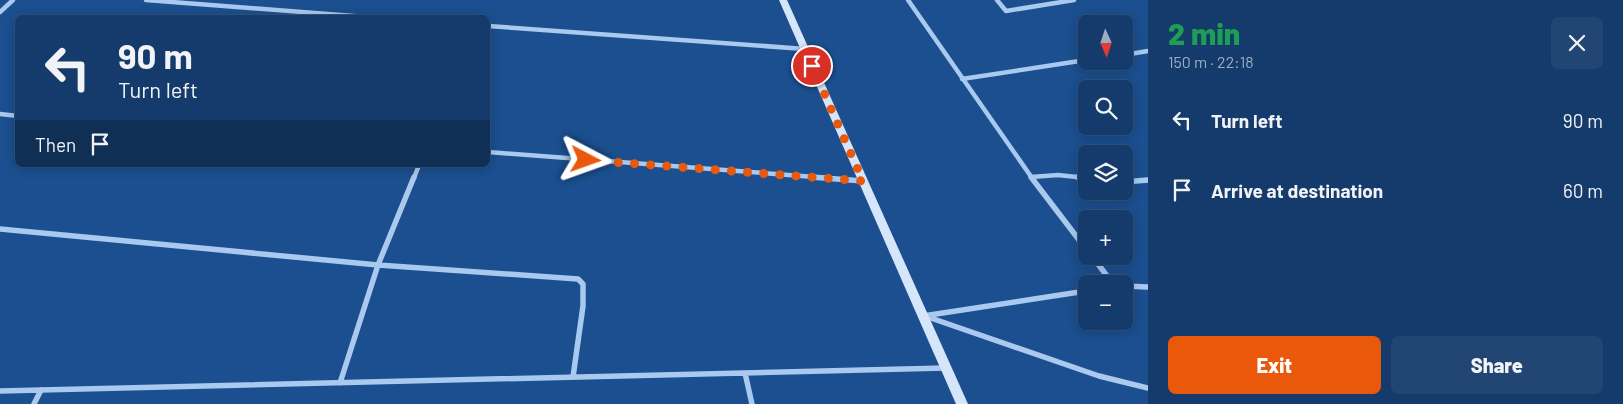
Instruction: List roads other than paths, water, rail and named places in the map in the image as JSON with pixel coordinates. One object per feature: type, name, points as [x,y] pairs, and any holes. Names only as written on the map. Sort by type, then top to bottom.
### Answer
[{"type":"street","points":[[0,12],[13,0]]},
{"type":"street","points":[[146,0],[340,15]]},
{"type":"street","points":[[783,0],[962,404]]},
{"type":"street","points":[[908,0],[1031,177],[1078,239]]},
{"type":"street","points":[[997,0],[1006,11],[1074,0]]},
{"type":"street","points":[[490,26],[805,49]]},
{"type":"street","points":[[1133,54],[1148,51]]},
{"type":"street","points":[[962,79],[1078,61]]},
{"type":"street","points":[[0,114],[15,116]]},
{"type":"street","points":[[490,152],[863,181]]},
{"type":"street","points":[[340,383],[378,265],[418,167]]},
{"type":"street","points":[[1031,177],[1058,175],[1078,177]]},
{"type":"street","points":[[1133,181],[1148,180]]},
{"type":"street","points":[[0,229],[378,265],[578,279],[583,284],[583,306],[573,377]]},
{"type":"street","points":[[1133,286],[1148,286]]},
{"type":"street","points":[[923,316],[1078,292]]},
{"type":"street","points":[[923,316],[1100,376],[1148,388]]},
{"type":"street","points":[[0,391],[946,368]]},
{"type":"street","points":[[746,373],[752,404]]},
{"type":"street","points":[[34,404],[41,390]]}]
